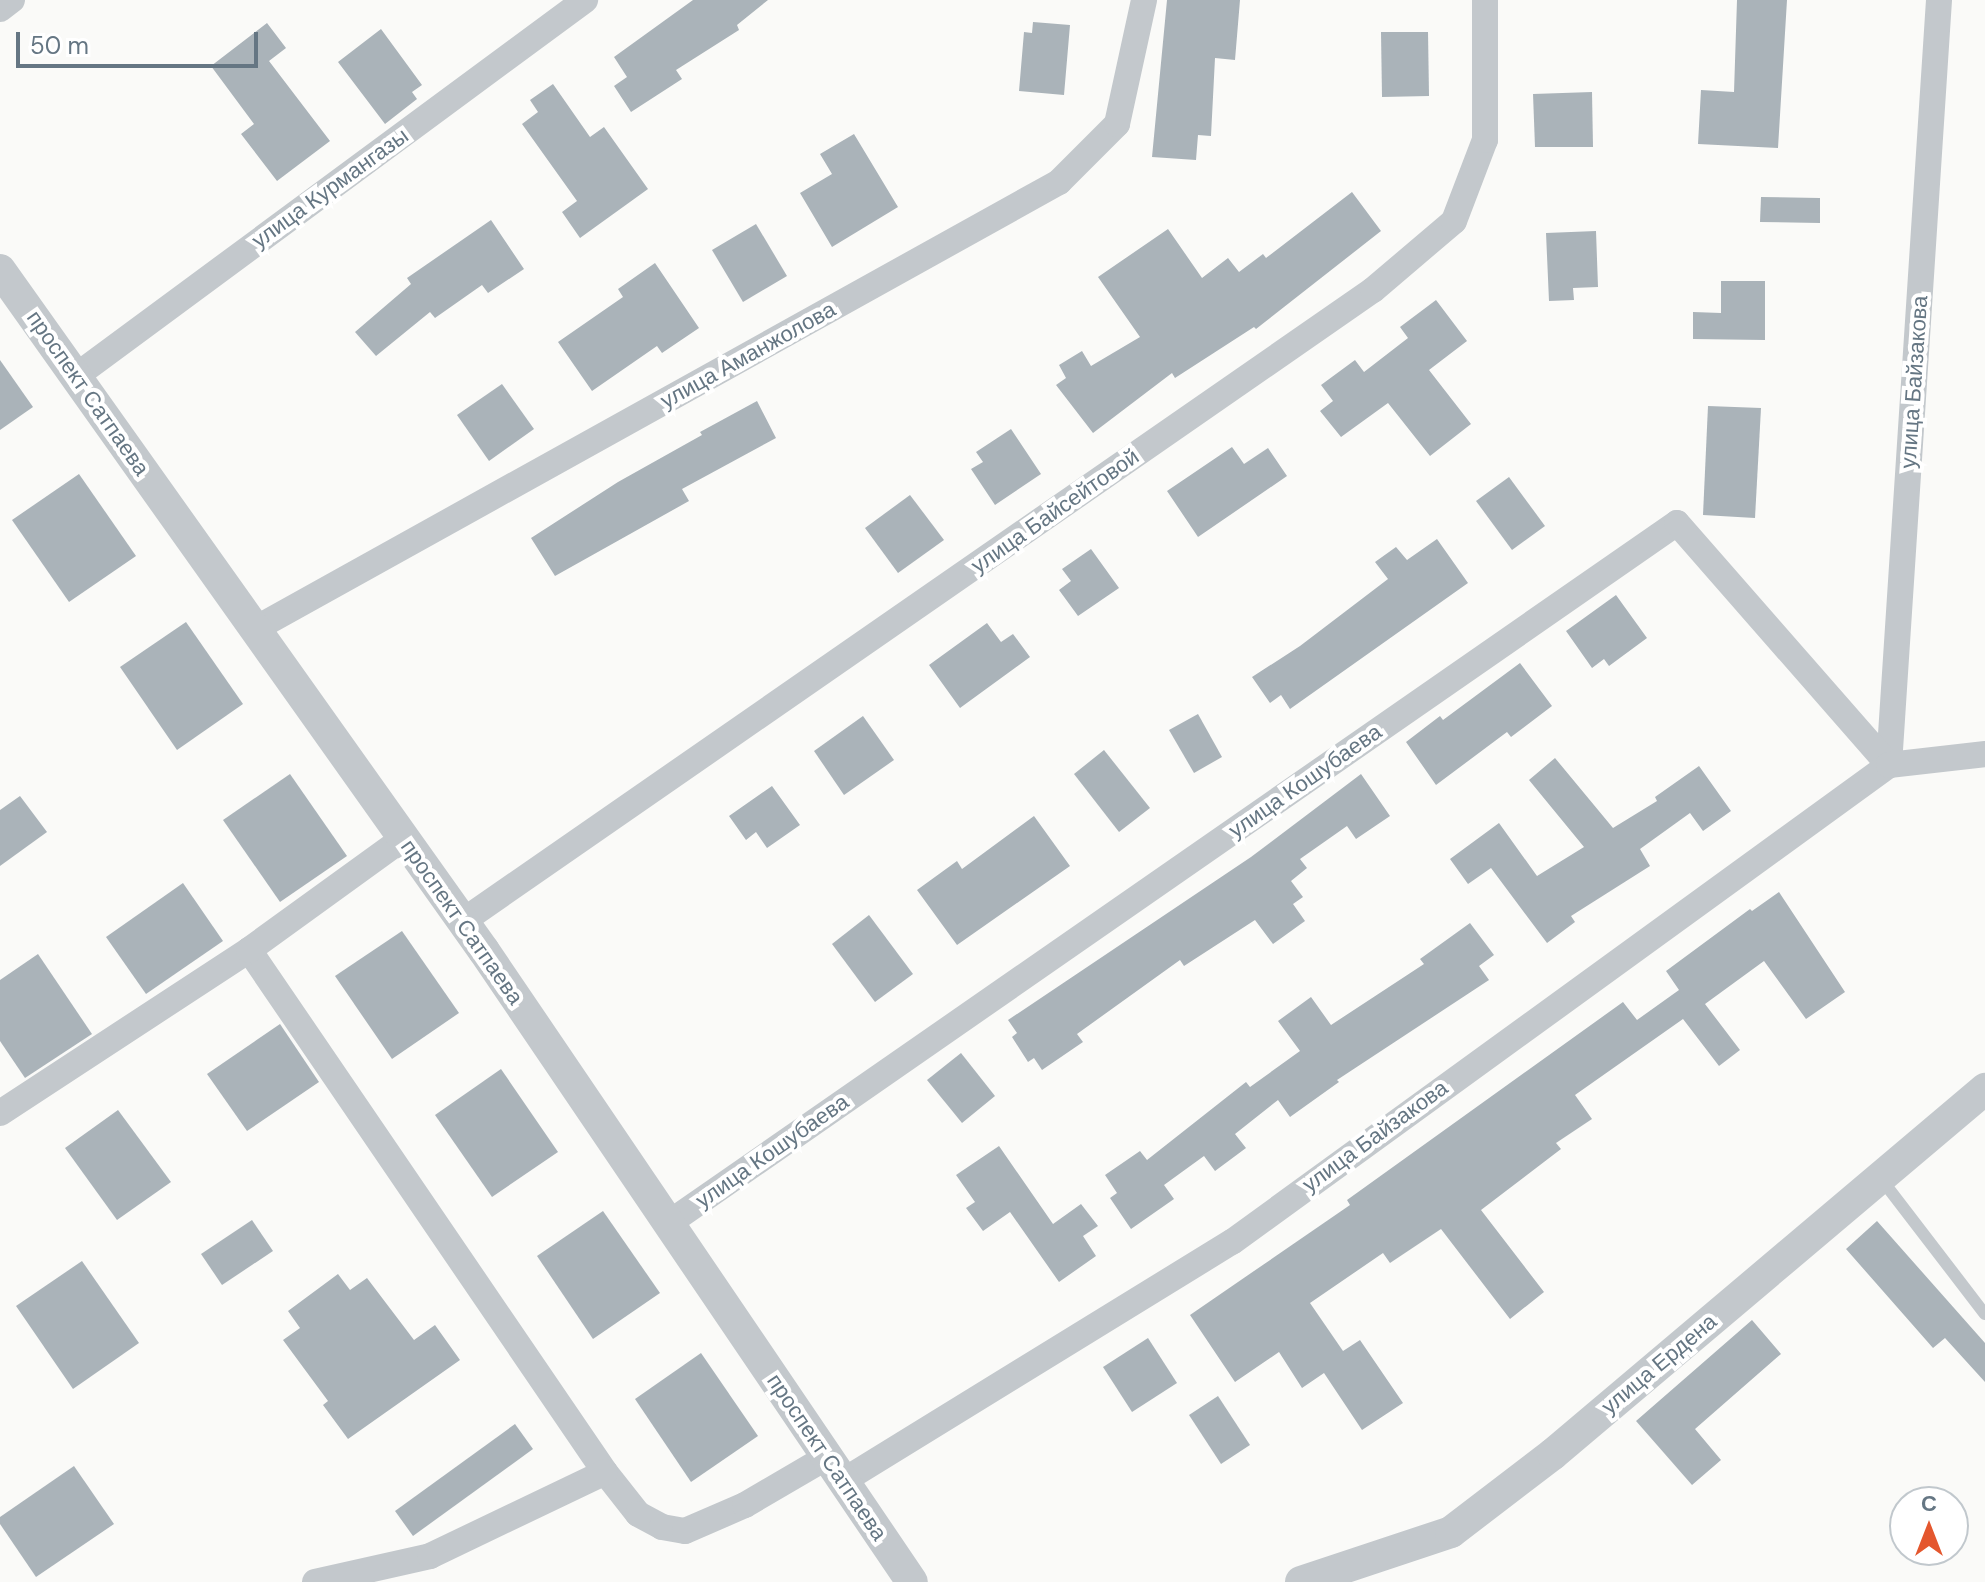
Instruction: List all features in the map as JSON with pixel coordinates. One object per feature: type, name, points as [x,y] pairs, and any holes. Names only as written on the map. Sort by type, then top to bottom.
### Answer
[{"type":"street","points":[[0,9],[12,0]]},
{"type":"street","name":"улица Курмангазы","points":[[76,376],[585,0]]},
{"type":"street","name":"улица Аманжолова","points":[[255,629],[1059,182],[1117,124],[1144,0]]},
{"type":"street","name":"улица Байсейтовой","points":[[463,921],[1373,290],[1454,221],[1485,140],[1485,0]]},
{"type":"street","name":"улица Байзакова","points":[[1889,765],[1939,0]]},
{"type":"street","name":"проспект Сатпаева","points":[[0,270],[463,921],[912,1582]]},
{"type":"street","name":"улица Кошубаева","points":[[669,1223],[1677,523],[1889,765]]},
{"type":"street","name":"улица Байзакова","points":[[249,950],[605,1472],[638,1514],[662,1527],[685,1531],[835,1469],[1232,1242],[1889,765],[1985,754]]},
{"type":"street","points":[[0,1113],[249,950],[404,838]]},
{"type":"street","name":"улица Ердена","points":[[1301,1582],[1451,1532],[1553,1454],[1985,1089]]},
{"type":"street","points":[[315,1582],[430,1556],[605,1472]]},
{"type":"lane","points":[[1880,1177],[1985,1314]]},
{"type":"building","points":[[693,0],[768,0],[737,25],[739,30],[676,70],[682,79],[631,112],[614,86],[627,77],[614,57]]},
{"type":"building","points":[[1167,0],[1240,0],[1235,60],[1215,58],[1211,136],[1198,135],[1196,160],[1152,157]]},
{"type":"building","points":[[1737,0],[1787,0],[1778,148],[1698,144],[1701,90],[1734,92]]},
{"type":"building","points":[[1033,22],[1070,25],[1064,95],[1019,91],[1024,32],[1032,33]]},
{"type":"building","points":[[267,23],[286,48],[269,61],[330,141],[277,181],[241,134],[254,124],[211,66]]},
{"type":"building","points":[[381,29],[422,85],[412,92],[417,99],[385,124],[338,62]]},
{"type":"building","points":[[1381,32],[1428,32],[1429,96],[1382,97]]},
{"type":"building","points":[[553,84],[590,137],[604,127],[648,189],[580,238],[562,212],[577,201],[522,124],[538,112],[530,100]]},
{"type":"building","points":[[1592,92],[1593,147],[1535,147],[1533,94]]},
{"type":"building","points":[[854,134],[898,207],[832,247],[800,193],[832,174],[820,154]]},
{"type":"building","points":[[1352,192],[1381,231],[1256,329],[1254,327],[1175,378],[1172,373],[1093,433],[1056,385],[1066,378],[1059,365],[1082,351],[1091,366],[1140,337],[1098,277],[1168,229],[1202,278],[1228,258],[1239,272],[1263,254],[1266,258]]},
{"type":"building","points":[[1761,197],[1820,198],[1820,223],[1760,222]]},
{"type":"building","points":[[491,220],[524,269],[488,293],[482,285],[435,318],[430,312],[376,356],[355,332],[411,284],[407,278]]},
{"type":"building","points":[[756,224],[787,276],[743,302],[712,250]]},
{"type":"building","points":[[1596,231],[1598,287],[1573,288],[1574,300],[1549,301],[1546,233]]},
{"type":"building","points":[[655,263],[699,328],[662,353],[657,346],[592,391],[558,342],[623,297],[618,289]]},
{"type":"building","points":[[1721,281],[1765,281],[1765,340],[1693,339],[1693,312],[1721,313]]},
{"type":"building","points":[[1436,300],[1467,341],[1429,370],[1471,424],[1430,456],[1388,403],[1341,437],[1320,411],[1333,401],[1321,385],[1355,360],[1364,372],[1408,338],[1400,327]]},
{"type":"building","points":[[0,360],[33,407],[0,430]]},
{"type":"building","points":[[502,384],[534,429],[489,461],[457,415]]},
{"type":"building","points":[[757,401],[776,438],[682,489],[689,501],[555,576],[531,538],[618,482],[702,435],[700,432]]},
{"type":"building","points":[[1708,406],[1761,408],[1755,518],[1703,515]]},
{"type":"building","points":[[1011,429],[1041,474],[995,505],[971,469],[983,462],[976,452]]},
{"type":"building","points":[[1232,447],[1244,464],[1268,448],[1287,476],[1198,537],[1167,491]]},
{"type":"building","points":[[79,474],[136,556],[69,602],[12,520]]},
{"type":"building","points":[[1509,477],[1545,526],[1512,550],[1476,501]]},
{"type":"building","points":[[910,495],[944,540],[898,573],[865,528]]},
{"type":"building","points":[[1437,539],[1468,583],[1290,709],[1281,695],[1270,703],[1252,677],[1300,646],[1388,579],[1375,562],[1396,547],[1407,560]]},
{"type":"building","points":[[1091,549],[1119,588],[1078,616],[1059,590],[1071,581],[1062,569]]},
{"type":"building","points":[[1616,595],[1647,638],[1609,666],[1604,659],[1592,668],[1566,631]]},
{"type":"building","points":[[186,622],[243,704],[177,750],[120,667]]},
{"type":"building","points":[[987,623],[1001,642],[1013,634],[1030,657],[960,708],[929,665]]},
{"type":"building","points":[[1520,663],[1552,706],[1511,737],[1507,732],[1436,785],[1406,742],[1440,716],[1443,720]]},
{"type":"building","points":[[1198,714],[1222,757],[1194,773],[1169,730]]},
{"type":"building","points":[[863,716],[894,760],[844,795],[814,751]]},
{"type":"building","points":[[1104,750],[1150,808],[1119,832],[1074,774]]},
{"type":"building","points":[[1555,758],[1613,828],[1657,801],[1655,797],[1699,766],[1731,811],[1703,831],[1690,813],[1640,849],[1650,866],[1571,916],[1575,922],[1547,943],[1491,868],[1468,884],[1450,859],[1499,823],[1537,876],[1584,847],[1529,780]]},
{"type":"building","points":[[290,774],[347,856],[280,902],[223,820]]},
{"type":"building","points":[[1361,774],[1390,816],[1356,839],[1347,826],[1300,859],[1307,868],[1291,881],[1303,897],[1293,904],[1305,921],[1273,944],[1255,920],[1184,966],[1180,960],[1077,1034],[1083,1042],[1042,1070],[1034,1058],[1028,1062],[1012,1037],[1017,1033],[1008,1020],[1251,857]]},
{"type":"building","points":[[772,786],[800,825],[767,848],[756,832],[746,840],[729,816]]},
{"type":"building","points":[[20,796],[47,832],[0,866],[0,810]]},
{"type":"building","points":[[1034,816],[1070,866],[957,945],[917,890],[957,861],[962,869]]},
{"type":"building","points":[[183,883],[223,941],[146,994],[106,937]]},
{"type":"building","points":[[1779,892],[1845,992],[1806,1019],[1764,961],[1705,1004],[1740,1050],[1719,1066],[1683,1019],[1575,1095],[1592,1119],[1556,1143],[1561,1149],[1481,1210],[1544,1292],[1510,1319],[1441,1229],[1390,1263],[1383,1253],[1310,1303],[1343,1351],[1360,1340],[1403,1403],[1362,1430],[1324,1373],[1302,1388],[1279,1352],[1235,1382],[1190,1315],[1350,1205],[1347,1200],[1623,1002],[1637,1020],[1679,990],[1666,971],[1750,909],[1752,911]]},
{"type":"building","points":[[869,915],[913,974],[875,1002],[832,944]]},
{"type":"building","points":[[1470,923],[1494,955],[1479,966],[1489,980],[1337,1080],[1339,1082],[1290,1117],[1278,1100],[1235,1134],[1246,1148],[1215,1171],[1204,1156],[1164,1185],[1174,1199],[1131,1229],[1110,1198],[1117,1193],[1105,1175],[1140,1151],[1147,1160],[1246,1082],[1250,1087],[1300,1051],[1278,1021],[1311,997],[1331,1025],[1424,964],[1420,959]]},
{"type":"building","points":[[402,931],[459,1013],[392,1059],[335,976]]},
{"type":"building","points":[[38,954],[92,1034],[25,1078],[0,1041],[0,980]]},
{"type":"building","points":[[280,1024],[319,1082],[247,1131],[207,1074]]},
{"type":"building","points":[[961,1053],[995,1096],[962,1123],[927,1080]]},
{"type":"building","points":[[501,1069],[558,1152],[492,1197],[435,1115]]},
{"type":"building","points":[[118,1110],[171,1182],[117,1220],[65,1148]]},
{"type":"building","points":[[999,1146],[1053,1224],[1081,1204],[1098,1226],[1083,1236],[1096,1256],[1059,1282],[1010,1212],[983,1231],[966,1208],[975,1202],[956,1175]]},
{"type":"building","points":[[603,1211],[660,1293],[593,1339],[537,1256]]},
{"type":"building","points":[[252,1220],[273,1251],[222,1285],[201,1254]]},
{"type":"building","points":[[1877,1221],[1985,1343],[1985,1382],[1945,1338],[1933,1348],[1846,1249]]},
{"type":"building","points":[[82,1261],[139,1343],[73,1389],[16,1306]]},
{"type":"building","points":[[338,1274],[350,1290],[367,1278],[414,1340],[435,1325],[460,1360],[348,1439],[323,1405],[328,1401],[283,1340],[300,1328],[288,1311]]},
{"type":"building","points":[[1752,1320],[1781,1354],[1695,1429],[1721,1460],[1692,1485],[1636,1421]]},
{"type":"building","points":[[1148,1338],[1177,1383],[1132,1412],[1103,1367]]},
{"type":"building","points":[[701,1353],[758,1436],[691,1482],[635,1399]]},
{"type":"building","points":[[1218,1396],[1250,1445],[1221,1464],[1189,1415]]},
{"type":"building","points":[[515,1424],[533,1449],[413,1536],[395,1511]]},
{"type":"building","points":[[74,1466],[114,1524],[36,1577],[0,1524],[0,1517]]}]
